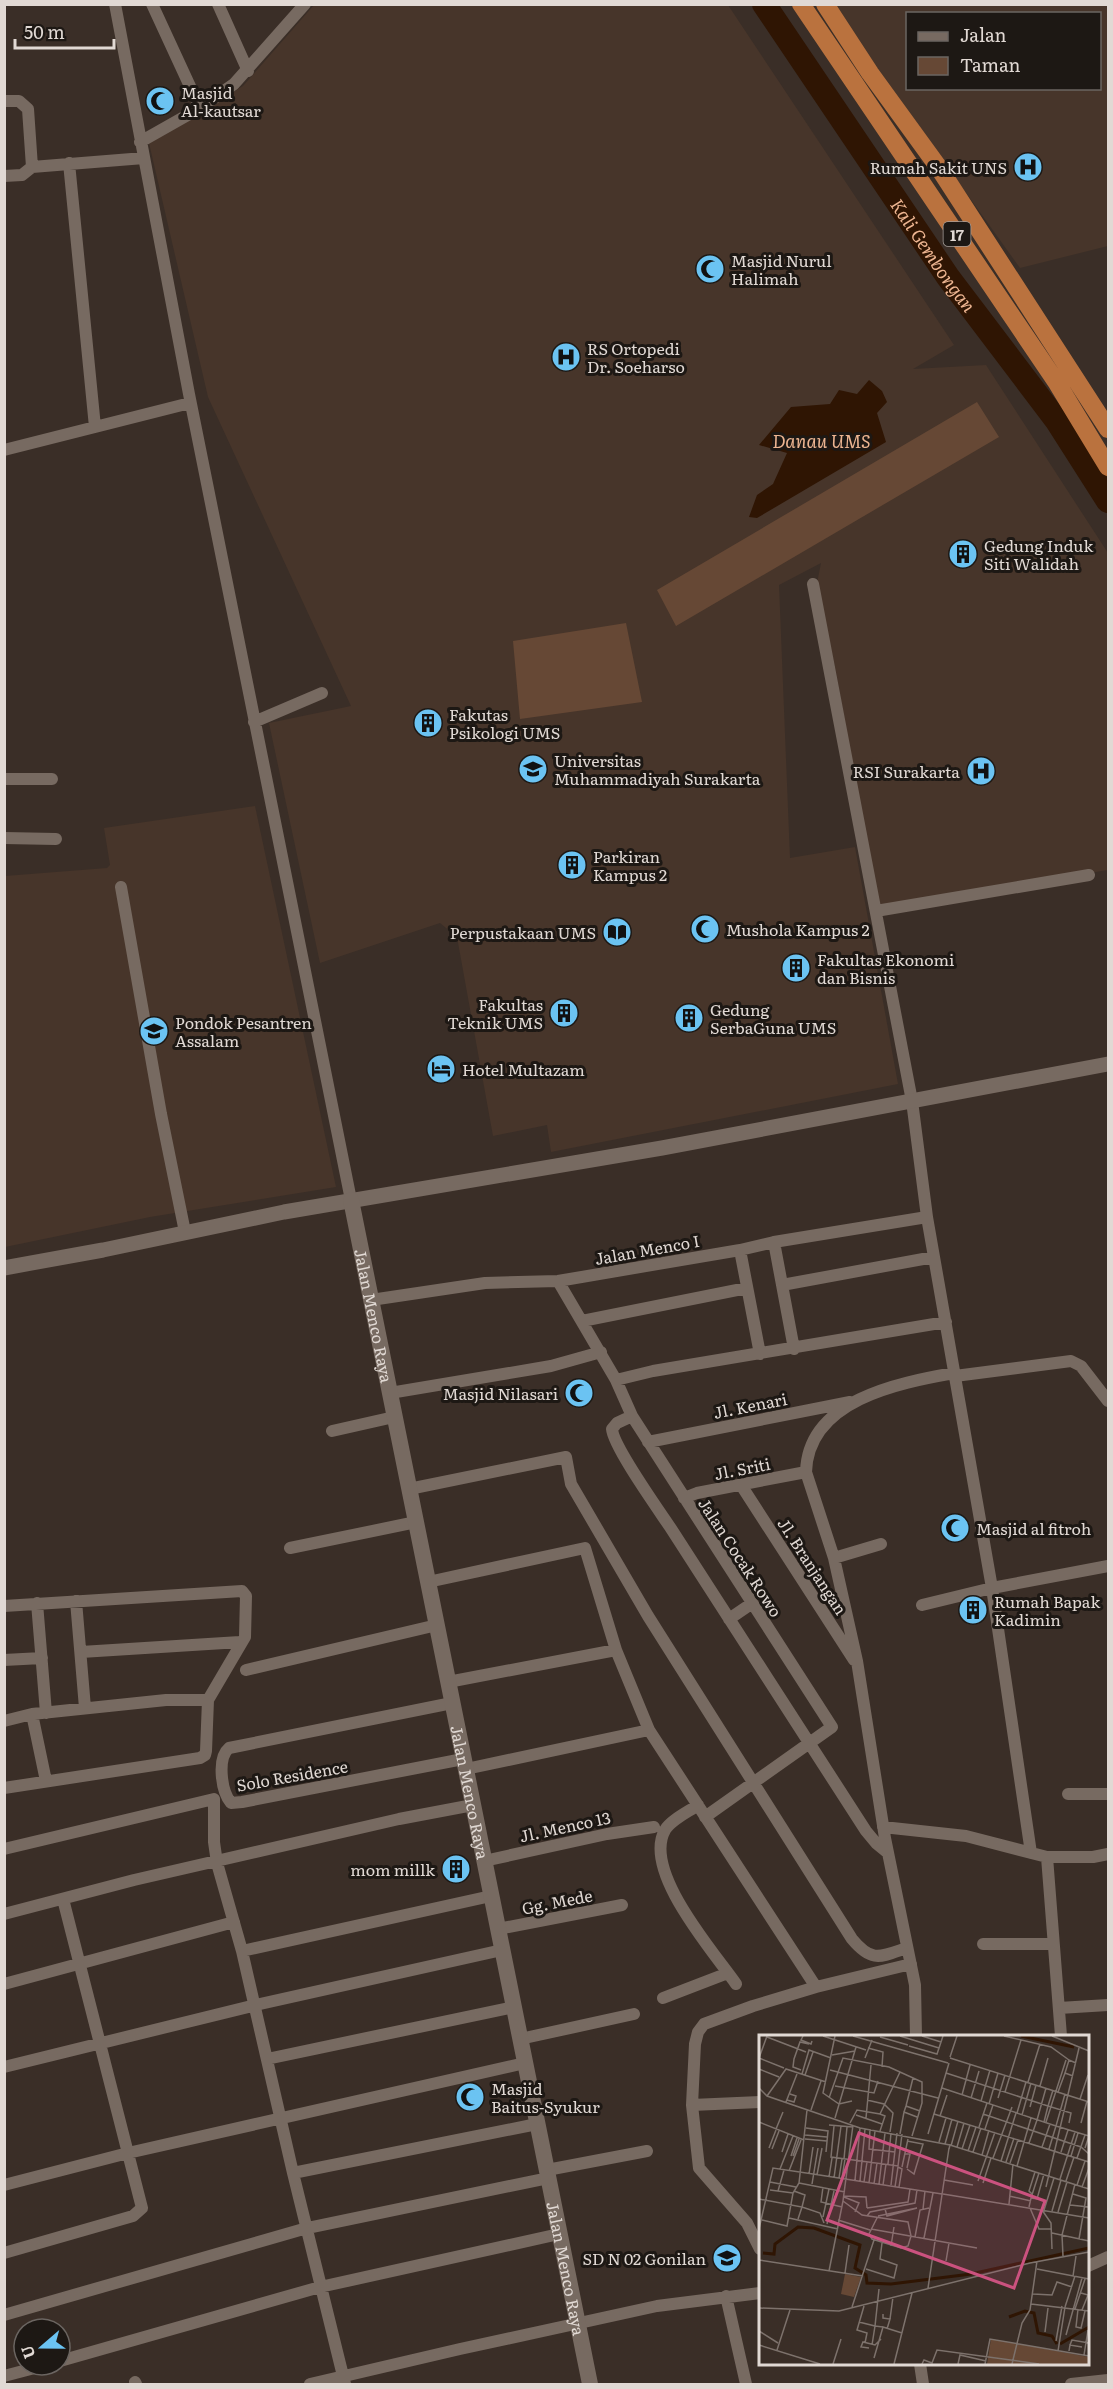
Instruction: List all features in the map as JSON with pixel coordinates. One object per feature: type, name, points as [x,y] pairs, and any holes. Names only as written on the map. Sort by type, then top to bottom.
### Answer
[{"type":"highway","name":"17","points":[[801,4],[1057,383],[1108,467]]},
{"type":"highway","name":"17","points":[[825,4],[870,73],[939,168],[1108,429]]},
{"type":"highway","points":[[921,181],[939,168]]},
{"type":"main road","name":"Jalan Menco Raya","points":[[351,1200],[590,2385]]},
{"type":"street","points":[[115,4],[190,403],[351,1200]]},
{"type":"street","points":[[152,4],[200,108]]},
{"type":"street","points":[[218,4],[248,71]]},
{"type":"street","points":[[140,142],[200,108],[234,84],[306,4]]},
{"type":"street","points":[[4,101],[19,101],[28,109],[32,167]]},
{"type":"street","points":[[4,176],[22,175],[32,167],[144,158]]},
{"type":"street","points":[[69,163],[95,427]]},
{"type":"street","points":[[4,450],[190,403]]},
{"type":"street","points":[[813,584],[912,1101],[927,1217],[992,1588],[1031,1853]]},
{"type":"street","points":[[255,722],[322,693]]},
{"type":"street","points":[[4,779],[52,779]]},
{"type":"street","points":[[4,838],[56,839]]},
{"type":"street","points":[[876,911],[1089,875]]},
{"type":"street","points":[[121,887],[161,1114],[185,1232]]},
{"type":"street","points":[[4,1268],[351,1200],[662,1148],[1108,1064]]},
{"type":"street","name":"Jalan Menco I","points":[[371,1300],[485,1283],[558,1281],[927,1217]]},
{"type":"street","points":[[774,1242],[794,1349]]},
{"type":"street","points":[[740,1250],[760,1354]]},
{"type":"street","points":[[782,1285],[934,1257]]},
{"type":"street","name":"Jalan Cocak Rowo","points":[[558,1281],[601,1352],[632,1416],[832,1728],[809,1743]]},
{"type":"street","points":[[582,1322],[747,1288]]},
{"type":"street","points":[[616,1380],[653,1371],[946,1322]]},
{"type":"street","points":[[390,1393],[551,1366],[601,1352]]},
{"type":"street","points":[[916,2035],[915,1985],[887,1852],[858,1665],[834,1558],[806,1472],[809,1450],[818,1434],[833,1417],[857,1400],[909,1382],[1071,1361],[1081,1366],[1108,1401]]},
{"type":"street","name":"Jl. Kenari","points":[[648,1442],[857,1400]]},
{"type":"street","points":[[632,1416],[617,1423],[611,1432],[617,1444],[866,1831],[887,1852]]},
{"type":"street","points":[[332,1431],[394,1417]]},
{"type":"street","points":[[409,1490],[566,1457],[571,1484],[648,1616],[852,1939],[862,1952],[870,1956],[880,1956],[907,1948]]},
{"type":"street","name":"Jl. Sriti","points":[[684,1498],[697,1493],[806,1472]]},
{"type":"street","name":"Jl. Branjangan","points":[[741,1485],[858,1665]]},
{"type":"street","points":[[290,1548],[416,1522]]},
{"type":"street","points":[[834,1558],[881,1545]]},
{"type":"street","points":[[428,1582],[585,1548],[616,1650],[649,1730],[816,1987]]},
{"type":"street","points":[[922,1605],[992,1588],[1108,1566]]},
{"type":"street","points":[[4,1606],[242,1591],[246,1596],[246,1633],[208,1700],[205,1755],[200,1758],[4,1788]]},
{"type":"street","points":[[76,1600],[85,1708]]},
{"type":"street","points":[[37,1603],[46,1713]]},
{"type":"street","points":[[729,1619],[751,1604]]},
{"type":"street","points":[[246,1670],[437,1625]]},
{"type":"street","points":[[81,1652],[240,1642]]},
{"type":"street","points":[[448,1682],[616,1650]]},
{"type":"street","points":[[4,1660],[42,1658]]},
{"type":"street","points":[[8,1718],[85,1708],[177,1700],[208,1700]]},
{"type":"street","name":"Solo Residence","points":[[452,1703],[229,1748],[225,1751],[222,1761],[226,1797],[231,1803],[236,1803],[464,1764]]},
{"type":"street","points":[[32,1714],[46,1781]]},
{"type":"street","points":[[464,1764],[649,1730]]},
{"type":"street","points":[[705,1816],[809,1743]]},
{"type":"street","points":[[1068,1794],[1108,1794]]},
{"type":"street","points":[[4,1849],[212,1798],[216,1802],[214,1836],[217,1863],[242,1952],[344,2380]]},
{"type":"street","points":[[4,1914],[134,1880],[217,1863],[399,1819],[473,1805]]},
{"type":"street","points":[[698,1805],[666,1827],[660,1842],[664,1875],[678,1902],[736,1984]]},
{"type":"street","name":"Jl. Menco 13","points":[[484,1861],[607,1834],[654,1827]]},
{"type":"street","points":[[883,1827],[959,1835],[1047,1857],[1093,1857],[1108,1854]]},
{"type":"street","points":[[1047,1857],[1061,2035]]},
{"type":"street","points":[[242,1952],[491,1896]]},
{"type":"street","points":[[4,2253],[133,2216],[142,2208],[63,1899]]},
{"type":"street","name":"Gg. Mede","points":[[498,1929],[622,1905]]},
{"type":"street","points":[[4,1984],[234,1922]]},
{"type":"street","points":[[983,1944],[1053,1944]]},
{"type":"street","points":[[4,2067],[254,2006],[502,1950]]},
{"type":"street","points":[[759,2247],[747,2223],[699,2168],[692,2105],[695,2044],[698,2032],[704,2024],[753,2006],[816,1987],[911,1965]]},
{"type":"street","points":[[663,1998],[728,1973]]},
{"type":"street","points":[[1059,2008],[1108,2005]]},
{"type":"street","points":[[267,2059],[514,2007]]},
{"type":"street","points":[[520,2039],[634,2014]]},
{"type":"street","points":[[4,2185],[128,2153],[525,2063]]},
{"type":"street","points":[[692,2105],[759,2103]]},
{"type":"street","points":[[293,2173],[537,2124]]},
{"type":"street","points":[[4,2315],[307,2229],[647,2151]]},
{"type":"street","points":[[72,2358],[320,2287],[560,2234]]},
{"type":"street","points":[[1089,2266],[1108,2257]]},
{"type":"street","points":[[310,2385],[344,2380],[657,2306],[759,2293]]},
{"type":"street","points":[[726,2296],[746,2385]]},
{"type":"street","points":[[920,2365],[923,2385]]},
{"type":"street","points":[[1071,2385],[1108,2380]]},
{"type":"shaded area","points":[[314,5],[728,5],[954,345],[913,369],[986,365],[1108,553],[1108,870],[878,907],[836,672],[817,583],[821,563],[779,585],[790,858],[855,847],[898,1084],[551,1152],[547,1125],[493,1136],[457,937],[440,923],[320,963],[269,723],[351,706],[208,397],[149,143],[243,86]]},
{"type":"shaded area","name":"Rumah Sakit UNS","points":[[831,5],[1108,5],[1108,246],[1020,268]]},
{"type":"shaded area","name":"Pondok Pesantren Assalam","points":[[255,806],[336,1187],[150,1217],[5,1247],[5,876],[107,868],[110,865],[104,828]]},
{"type":"green space","points":[[977,402],[999,437],[676,626],[657,590]]},
{"type":"green space","points":[[626,623],[642,702],[520,719],[513,641]]},
{"type":"water","name":"Danau UMS","points":[[869,380],[882,391],[887,402],[877,413],[886,442],[757,518],[749,517],[757,495],[773,484],[787,453],[759,445],[791,407],[830,404],[839,390],[857,394]]},
{"type":"waterway","name":"Kali Gembongan","points":[[764,4],[948,277],[1057,421],[1108,501]]},
{"type":"place","name":"Masjid Al-kautsar","points":[[160,101]]},
{"type":"place","name":"Rumah Sakit UNS","points":[[1028,167]]},
{"type":"place","name":"Masjid Nurul Halimah","points":[[710,269]]},
{"type":"place","name":"RS Ortopedi Dr. Soeharso","points":[[566,357]]},
{"type":"place","name":"Gedung Induk Siti Walidah","points":[[963,554]]},
{"type":"place","name":"Fakutas Psikologi UMS","points":[[428,723]]},
{"type":"place","name":"Universitas Muhammadiyah Surakarta","points":[[533,769]]},
{"type":"place","name":"RSI Surakarta","points":[[981,771]]},
{"type":"place","name":"Parkiran Kampus 2","points":[[572,865]]},
{"type":"place","name":"Mushola Kampus 2","points":[[705,929]]},
{"type":"place","name":"Perpustakaan UMS","points":[[617,932]]},
{"type":"place","name":"Fakultas Ekonomi dan Bisnis","points":[[796,968]]},
{"type":"place","name":"Fakultas Teknik UMS","points":[[564,1013]]},
{"type":"place","name":"Gedung SerbaGuna UMS","points":[[689,1018]]},
{"type":"place","name":"Pondok Pesantren Assalam","points":[[154,1031]]},
{"type":"place","name":"Hotel Multazam","points":[[441,1069]]},
{"type":"place","name":"Masjid Nilasari","points":[[579,1393]]},
{"type":"place","name":"Masjid al fitroh","points":[[955,1528]]},
{"type":"place","name":"Rumah Bapak Kadimin","points":[[973,1610]]},
{"type":"place","name":"mom millk","points":[[456,1869]]},
{"type":"place","name":"Masjid Baitus-Syukur","points":[[470,2097]]},
{"type":"place","name":"SD N 02 Gonilan","points":[[727,2258]]}]
